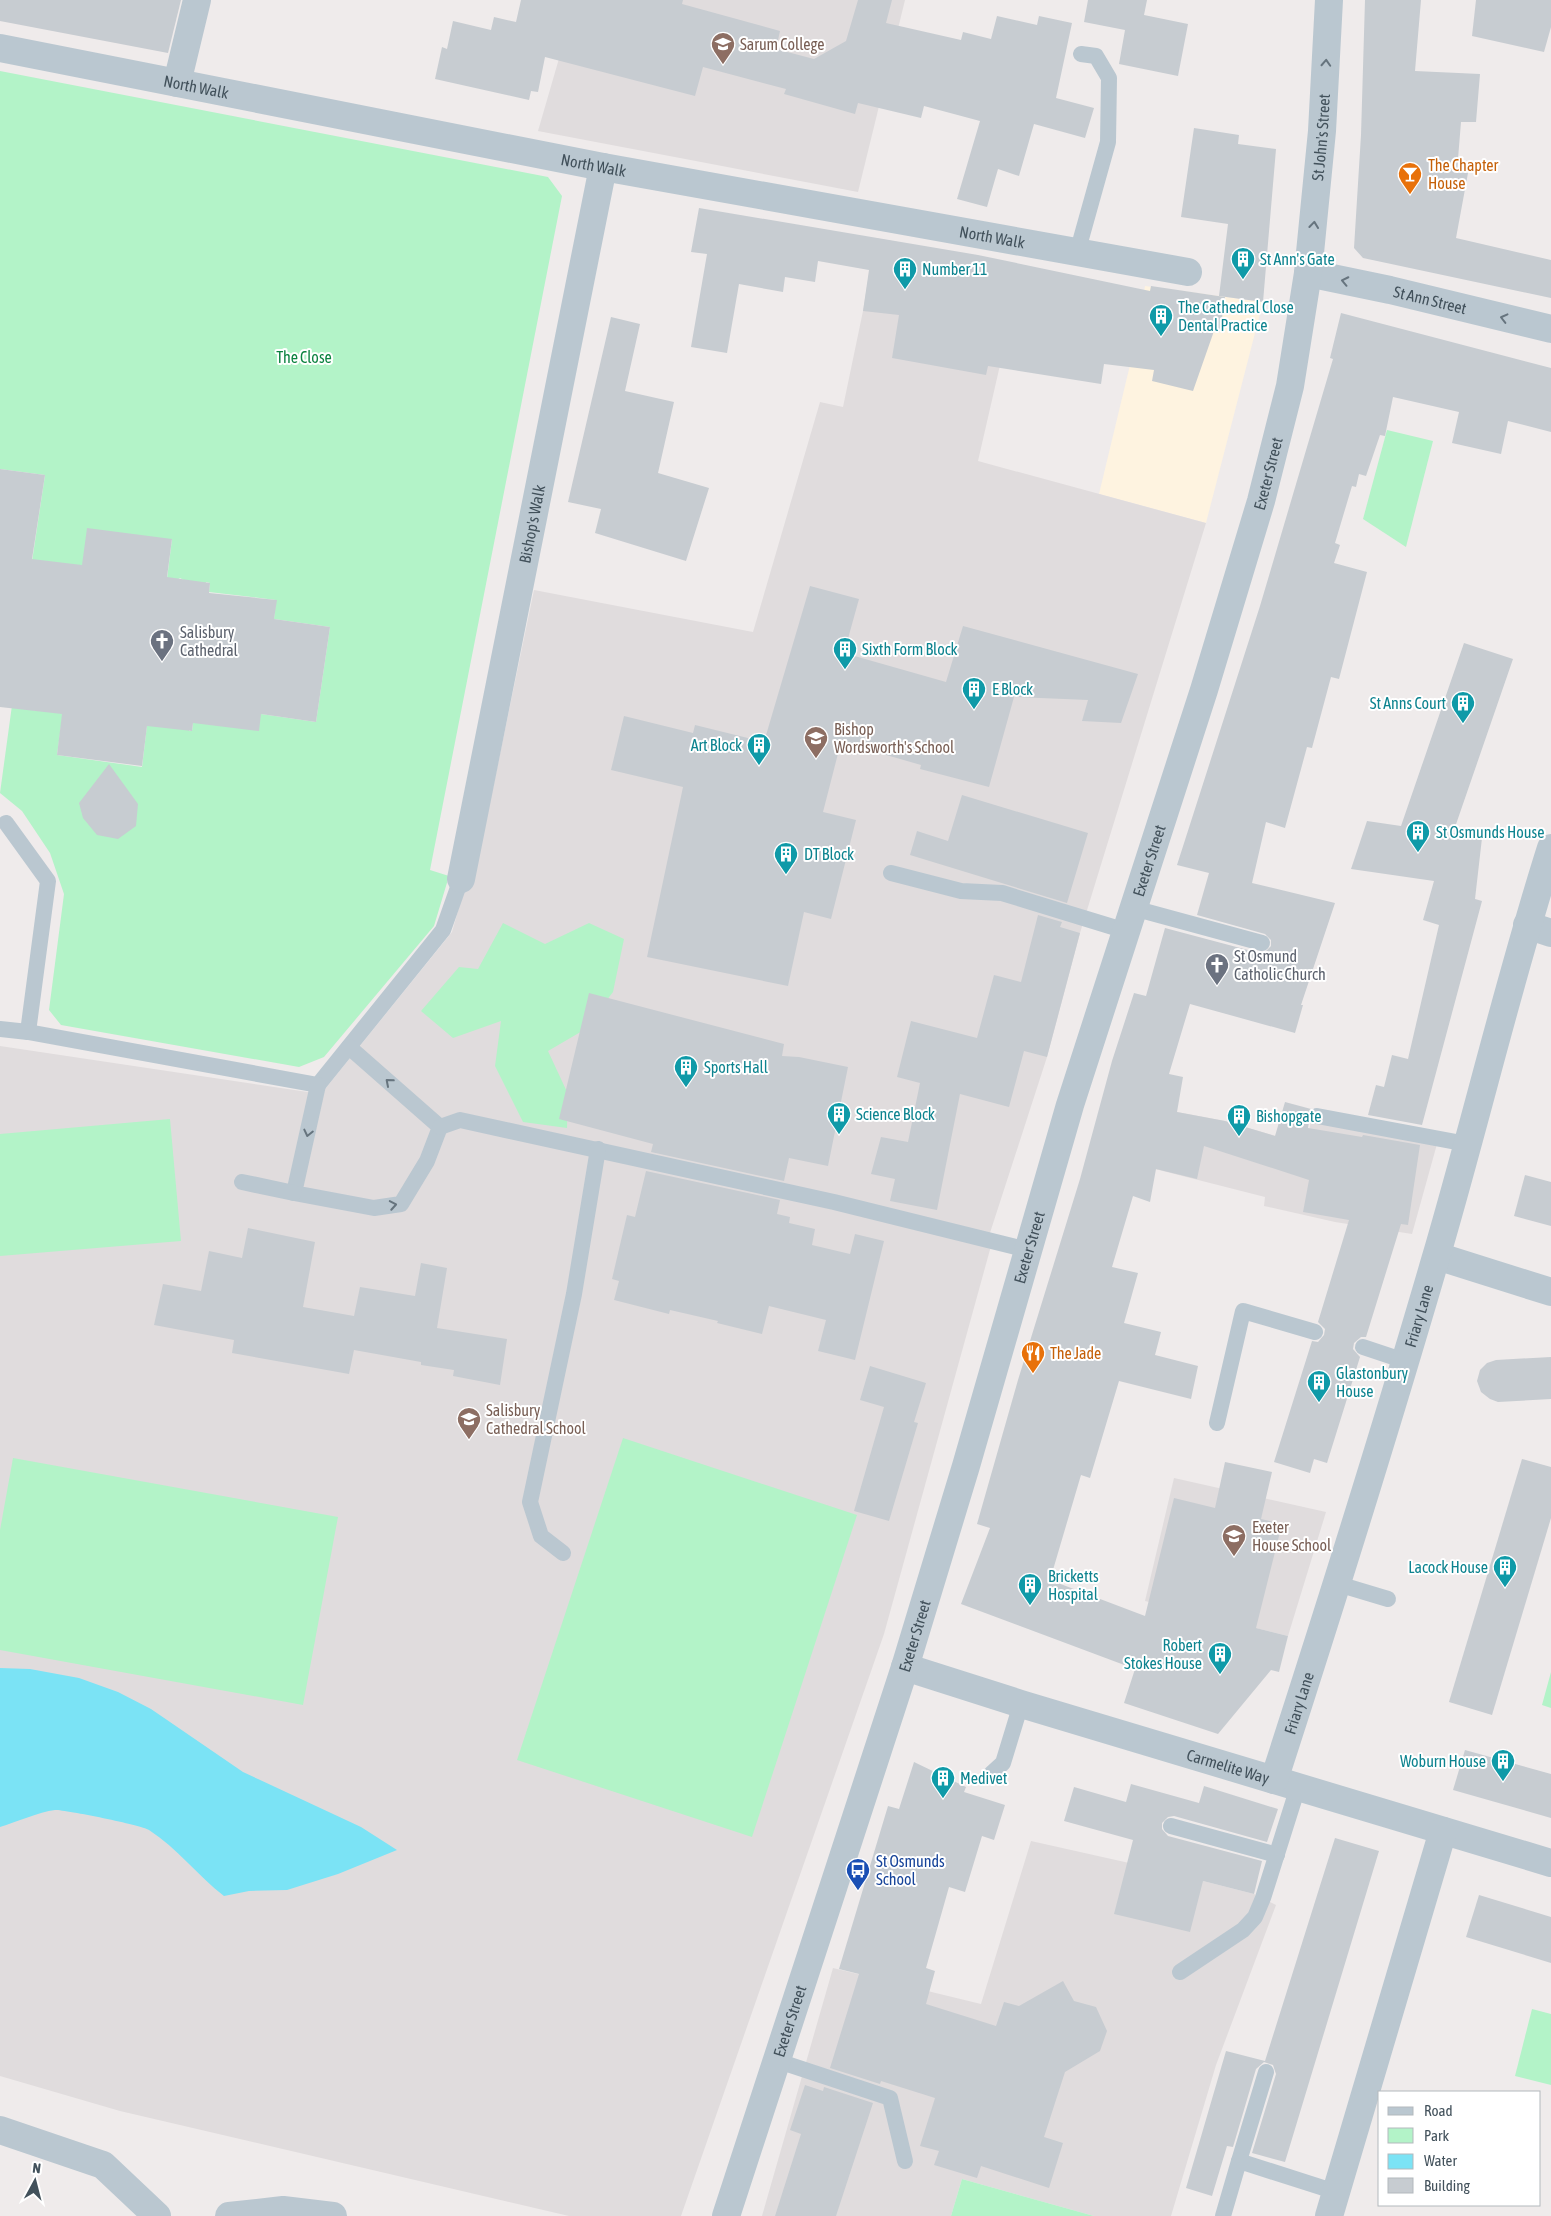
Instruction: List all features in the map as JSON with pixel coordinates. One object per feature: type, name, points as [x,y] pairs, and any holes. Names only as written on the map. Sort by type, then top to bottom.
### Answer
[{"type":"street","points":[[178,83],[197,0]]},
{"type":"street","name":"St John's Street","points":[[1308,273],[1322,131],[1329,0]]},
{"type":"street","name":"North Walk","points":[[0,48],[603,168],[1188,272]]},
{"type":"street","name":"Bishop's Walk","points":[[460,880],[603,168]]},
{"type":"street","name":"St Ann Street","points":[[1308,273],[1390,290],[1551,329]]},
{"type":"street","name":"Exeter Street","points":[[726,2216],[905,1667],[1070,1104],[1222,634],[1261,501],[1290,386],[1308,273]]},
{"type":"street","name":"Friary Lane","points":[[1286,1784],[1338,1584],[1437,1256],[1467,1144],[1539,929],[1551,848]]},
{"type":"street","points":[[1437,1256],[1551,1292]]},
{"type":"street","name":"Carmelite Way","points":[[905,1667],[1021,1704],[1551,1863]]},
{"type":"street","points":[[1333,2204],[1443,1831]]},
{"type":"street","points":[[0,2130],[103,2165],[157,2216]]},
{"type":"street","points":[[229,2216],[283,2210],[333,2216]]},
{"type":"lane","points":[[1077,252],[1108,142],[1110,97],[1109,78],[1096,56],[1081,54]]},
{"type":"lane","points":[[6,823],[48,881],[28,1032]]},
{"type":"lane","points":[[891,873],[961,891],[1002,893],[1130,920],[1262,943]]},
{"type":"lane","points":[[294,1193],[318,1085],[443,930],[460,880]]},
{"type":"lane","points":[[0,1029],[28,1032],[318,1085]]},
{"type":"lane","points":[[349,1047],[440,1127]]},
{"type":"lane","points":[[1317,1116],[1467,1144]]},
{"type":"lane","points":[[242,1182],[374,1208],[401,1204],[427,1161],[440,1127],[460,1120],[834,1202],[1028,1250]]},
{"type":"lane","points":[[564,1552],[541,1536],[530,1502],[574,1294],[598,1149]]},
{"type":"lane","points":[[1217,1423],[1243,1311],[1315,1332]]},
{"type":"lane","points":[[1363,1347],[1405,1361]]},
{"type":"lane","points":[[1338,1584],[1388,1599]]},
{"type":"lane","points":[[991,1774],[1003,1763],[1021,1704]]},
{"type":"lane","points":[[1180,1972],[1242,1930],[1255,1917],[1277,1855],[1286,1784]]},
{"type":"lane","points":[[1171,1826],[1277,1855]]},
{"type":"lane","points":[[778,2061],[890,2098],[905,2161]]},
{"type":"lane","points":[[1223,2216],[1266,2072]]},
{"type":"lane","points":[[1239,2162],[1333,2204]]},
{"type":"shaded area","name":"Sarum College","points":[[576,0],[905,0],[858,192],[538,131]]},
{"type":"shaded area","name":"Salisbury Cathedral School","points":[[875,238],[1023,265],[978,461],[1206,523],[1080,933],[1047,1057],[988,1239],[991,1246],[884,1634],[681,2216],[569,2216],[120,2111],[0,2076],[0,1046],[321,1094],[452,932],[466,883],[473,884],[534,590],[753,632],[820,402],[843,407],[863,311]]},
{"type":"shaded area","points":[[1145,286],[1263,302],[1206,523],[1099,494],[1136,340]]},
{"type":"shaded area","points":[[1177,1112],[1225,1121],[1306,1145],[1311,1121],[1437,1144],[1412,1234],[1335,1222],[1264,1206],[1265,1197],[1155,1169]]},
{"type":"shaded area","name":"Exeter House School","points":[[1174,1478],[1326,1512],[1288,1636],[1145,1601]]},
{"type":"shaded area","points":[[1031,1841],[1156,1869],[1254,1894],[1276,1905],[1216,2065],[1171,2216],[1094,2216],[962,2179],[951,2216],[762,2216],[833,1968],[981,2004]]},
{"type":"green space","name":"The Close","points":[[0,71],[548,177],[562,196],[430,870],[449,876],[434,926],[324,1057],[299,1067],[61,1025],[49,1010],[64,894],[50,853],[22,811],[0,793],[13,698],[35,711],[64,705],[57,755],[142,767],[148,717],[190,722],[189,731],[192,731],[193,723],[261,714],[316,722],[330,627],[274,619],[276,600],[209,592],[210,583],[206,582],[205,591],[180,578],[166,587],[172,539],[81,575],[31,568],[45,475],[0,469]]},
{"type":"green space","points":[[1387,430],[1433,441],[1406,547],[1363,519]]},
{"type":"green space","points":[[503,923],[545,944],[589,923],[624,939],[613,992],[584,1030],[548,1051],[568,1094],[567,1128],[523,1122],[495,1066],[501,1021],[453,1038],[421,1011],[459,967],[478,969]]},
{"type":"green space","points":[[170,1119],[181,1241],[0,1256],[0,1134]]},
{"type":"green space","points":[[623,1438],[857,1515],[752,1837],[517,1760]]},
{"type":"green space","points":[[13,1458],[338,1517],[303,1705],[0,1650],[0,1530]]},
{"type":"green space","points":[[1551,1672],[1551,1708],[1542,1705]]},
{"type":"green space","points":[[1532,2009],[1551,2014],[1551,2085],[1515,2076]]},
{"type":"green space","points":[[962,2179],[1094,2216],[951,2216]]},
{"type":"water","points":[[0,1668],[30,1669],[79,1678],[118,1692],[151,1709],[243,1772],[361,1827],[397,1850],[338,1874],[287,1890],[249,1891],[224,1896],[169,1845],[149,1830],[143,1828],[104,1818],[55,1810],[0,1827]]},
{"type":"building","points":[[0,0],[181,0],[168,53],[0,21]]},
{"type":"building","points":[[521,0],[683,0],[682,4],[780,31],[776,49],[814,59],[846,41],[858,0],[892,0],[886,23],[961,40],[963,32],[991,39],[997,16],[1037,25],[1039,16],[1072,23],[1056,98],[1094,108],[1085,138],[1034,124],[1019,176],[998,169],[987,207],[957,199],[980,121],[924,106],[921,118],[858,103],[855,114],[784,94],[786,89],[703,67],[695,96],[545,57],[538,92],[531,91],[529,100],[435,79],[442,47],[447,49],[453,21],[491,30],[494,17],[516,22]]},
{"type":"building","points":[[1088,0],[1147,0],[1144,15],[1188,24],[1178,76],[1119,64],[1125,30],[1084,22]]},
{"type":"building","points":[[1365,0],[1421,0],[1415,71],[1480,74],[1476,122],[1461,122],[1457,171],[1468,173],[1456,238],[1551,260],[1551,298],[1363,258],[1354,248],[1361,135]]},
{"type":"building","points":[[1476,0],[1551,0],[1551,27],[1544,52],[1472,36]]},
{"type":"building","points":[[1194,128],[1239,135],[1238,144],[1276,149],[1263,302],[1219,296],[1228,224],[1181,217]]},
{"type":"building","points":[[699,208],[978,255],[1150,291],[1151,286],[1225,297],[1220,332],[1214,331],[1193,391],[1152,381],[1154,370],[1104,364],[1101,384],[988,366],[986,375],[892,358],[899,315],[863,311],[869,270],[818,261],[815,282],[785,277],[783,292],[739,284],[727,353],[691,347],[707,254],[691,252]]},
{"type":"building","points":[[1341,313],[1551,368],[1551,432],[1508,421],[1501,454],[1452,443],[1459,412],[1393,397],[1385,436],[1380,435],[1366,476],[1359,474],[1356,487],[1352,486],[1335,543],[1340,545],[1334,563],[1367,572],[1339,679],[1331,677],[1312,748],[1307,747],[1285,828],[1266,822],[1252,883],[1335,903],[1301,1005],[1303,1005],[1295,1033],[1190,1004],[1169,1074],[1183,1077],[1177,1112],[1225,1121],[1275,1136],[1285,1102],[1311,1109],[1307,1115],[1308,1128],[1420,1145],[1408,1225],[1401,1224],[1366,1337],[1361,1337],[1354,1343],[1353,1349],[1360,1357],[1327,1463],[1314,1459],[1310,1473],[1274,1462],[1312,1341],[1318,1342],[1324,1335],[1325,1329],[1318,1322],[1349,1220],[1303,1212],[1309,1180],[1204,1146],[1197,1179],[1156,1169],[1150,1202],[1133,1196],[1112,1267],[1138,1273],[1124,1323],[1161,1332],[1155,1355],[1198,1366],[1191,1399],[1119,1381],[1090,1478],[1081,1475],[1050,1580],[1145,1616],[1174,1498],[1215,1508],[1225,1462],[1272,1472],[1261,1519],[1282,1524],[1256,1628],[1288,1636],[1279,1672],[1271,1670],[1218,1734],[1124,1703],[1135,1669],[961,1604],[990,1528],[977,1524],[1018,1380],[1080,1179],[1112,1061],[1134,993],[1146,996],[1165,928],[1259,953],[1265,952],[1271,946],[1271,940],[1265,934],[1197,915],[1209,873],[1177,865],[1260,606],[1333,359],[1330,358]]},
{"type":"building","points":[[611,317],[640,324],[625,391],[674,402],[658,473],[709,488],[686,561],[595,533],[601,509],[568,502]]},
{"type":"building","name":"Salisbury Cathedral","points":[[0,469],[45,475],[32,559],[82,565],[87,528],[172,539],[167,577],[210,583],[209,593],[277,600],[274,619],[330,627],[316,722],[261,714],[259,731],[193,723],[192,731],[147,726],[142,766],[57,755],[62,714],[0,707]]},
{"type":"building","points":[[810,586],[859,599],[844,653],[946,682],[963,626],[1138,674],[1121,723],[1082,721],[1088,700],[1014,697],[989,787],[920,769],[921,765],[841,742],[823,812],[856,820],[831,919],[804,912],[788,986],[647,957],[683,787],[611,770],[624,716],[693,733],[695,725],[764,742]]},
{"type":"building","points":[[1464,643],[1513,659],[1453,833],[1482,838],[1475,899],[1482,901],[1422,1125],[1368,1115],[1376,1085],[1384,1087],[1392,1055],[1408,1059],[1439,925],[1423,920],[1434,881],[1351,869],[1367,821],[1401,826]]},
{"type":"building","points":[[109,764],[138,804],[136,826],[118,839],[97,835],[83,818],[79,803]]},
{"type":"building","points":[[962,795],[1088,833],[1067,903],[910,855],[917,831],[948,841]]},
{"type":"building","points":[[1038,915],[1062,922],[1060,927],[1080,933],[1047,1057],[1024,1051],[1009,1107],[960,1094],[937,1210],[890,1201],[895,1179],[871,1174],[881,1137],[908,1142],[920,1083],[897,1077],[911,1021],[977,1038],[994,975],[1021,982]]},
{"type":"building","name":"Sports Hall","points":[[589,993],[784,1044],[782,1056],[799,1057],[848,1067],[828,1166],[789,1158],[784,1181],[651,1152],[653,1144],[559,1119]]},
{"type":"building","points":[[646,1171],[780,1200],[777,1214],[790,1217],[789,1223],[815,1229],[812,1245],[850,1254],[855,1234],[884,1241],[855,1360],[818,1351],[826,1320],[769,1306],[762,1334],[717,1323],[718,1321],[670,1310],[669,1314],[614,1300],[619,1281],[612,1279],[627,1215],[635,1217]]},
{"type":"building","points":[[1525,1175],[1551,1182],[1551,1226],[1514,1216]]},
{"type":"building","points":[[248,1228],[315,1242],[303,1307],[354,1316],[360,1287],[415,1296],[421,1263],[447,1268],[437,1328],[507,1339],[500,1385],[453,1376],[454,1370],[421,1365],[421,1362],[354,1350],[349,1374],[232,1353],[234,1340],[154,1325],[163,1284],[201,1291],[209,1251],[242,1258]]},
{"type":"building","points":[[1551,1357],[1551,1399],[1498,1402],[1481,1392],[1477,1381],[1480,1370],[1487,1363],[1496,1360]]},
{"type":"building","points":[[870,1366],[926,1383],[914,1422],[918,1423],[889,1521],[854,1511],[884,1407],[860,1400]]},
{"type":"building","name":"Lacock House","points":[[1522,1459],[1551,1467],[1551,1518],[1492,1715],[1449,1702]]},
{"type":"building","name":"Woburn House","points":[[1465,1750],[1551,1774],[1551,1818],[1453,1790]]},
{"type":"building","points":[[914,1762],[966,1787],[964,1792],[1005,1805],[994,1840],[982,1836],[965,1892],[949,1887],[926,1968],[935,1971],[926,2004],[996,2026],[1004,2002],[1019,2006],[1063,1981],[1074,2001],[1096,2007],[1107,2031],[1100,2051],[1065,2072],[1044,2137],[1063,2143],[1049,2188],[981,2166],[977,2178],[934,2165],[939,2151],[920,2146],[935,2098],[881,2081],[880,2084],[830,2068],[859,1974],[839,1969],[888,1806],[899,1809]]},
{"type":"building","points":[[1131,1784],[1199,1803],[1204,1786],[1278,1809],[1267,1842],[1174,1816],[1168,1817],[1162,1823],[1162,1829],[1168,1836],[1262,1861],[1254,1894],[1203,1881],[1190,1932],[1114,1914],[1133,1840],[1064,1821],[1074,1787],[1126,1802]]},
{"type":"building","points":[[1335,1838],[1379,1851],[1285,2162],[1252,2153],[1276,2074],[1273,2065],[1264,2062],[1256,2069],[1233,2147],[1227,2146],[1212,2196],[1186,2188],[1226,2051],[1265,2061]]},
{"type":"building","points":[[1479,1895],[1551,1917],[1551,1963],[1466,1937]]},
{"type":"building","points":[[805,2085],[823,2091],[824,2087],[873,2103],[836,2216],[775,2216],[801,2134],[790,2130]]},
{"type":"place","name":"Sarum College","points":[[723,65]]},
{"type":"place","name":"The Chapter House","points":[[1410,195]]},
{"type":"place","name":"St Ann's Gate","points":[[1243,280]]},
{"type":"place","name":"Number 11","points":[[905,290]]},
{"type":"place","name":"The Cathedral Close Dental Practice","points":[[1161,337]]},
{"type":"place","name":"Salisbury Cathedral","points":[[162,662]]},
{"type":"place","name":"Sixth Form Block","points":[[845,670]]},
{"type":"place","name":"E Block","points":[[974,710]]},
{"type":"place","name":"St Anns Court","points":[[1463,724]]},
{"type":"place","name":"Bishop Wordsworth's School","points":[[816,759]]},
{"type":"place","name":"Art Block","points":[[759,766]]},
{"type":"place","name":"St Osmunds House","points":[[1418,853]]},
{"type":"place","name":"DT Block","points":[[786,875]]},
{"type":"place","name":"St Osmund Catholic Church","points":[[1217,986]]},
{"type":"place","name":"Sports Hall","points":[[686,1088]]},
{"type":"place","name":"Science Block","points":[[839,1135]]},
{"type":"place","name":"Bishopgate","points":[[1239,1137]]},
{"type":"place","name":"The Jade","points":[[1033,1374]]},
{"type":"place","name":"Glastonbury House","points":[[1319,1403]]},
{"type":"place","name":"Salisbury Cathedral School","points":[[469,1440]]},
{"type":"place","name":"Exeter House School","points":[[1234,1557]]},
{"type":"place","name":"Lacock House","points":[[1505,1588]]},
{"type":"place","name":"Bricketts Hospital","points":[[1030,1606]]},
{"type":"place","name":"Robert Stokes House","points":[[1220,1675]]},
{"type":"place","name":"Woburn House","points":[[1503,1782]]},
{"type":"place","name":"Medivet","points":[[943,1799]]},
{"type":"place","name":"St Osmunds School","points":[[858,1891]]}]
